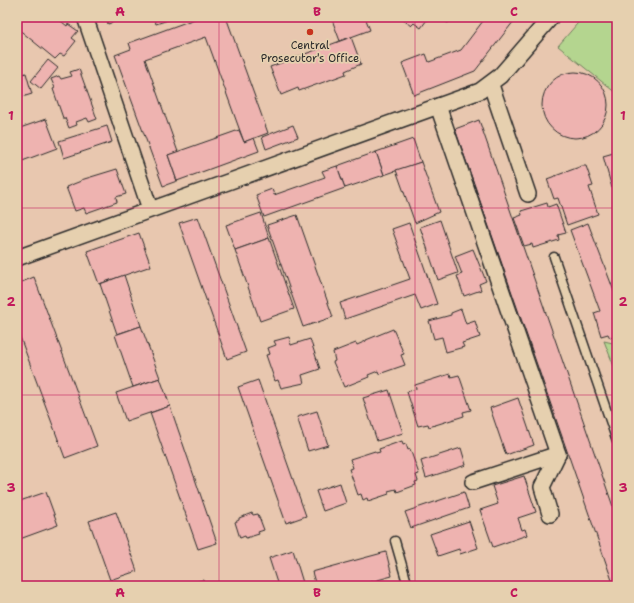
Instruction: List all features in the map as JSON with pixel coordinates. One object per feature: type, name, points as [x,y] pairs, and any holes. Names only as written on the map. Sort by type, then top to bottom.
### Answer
[{"type":"street","points":[[85,17],[150,209]]},
{"type":"street","points":[[17,258],[480,91],[491,84],[551,17]]},
{"type":"street","points":[[491,84],[528,194]]},
{"type":"street","points":[[438,106],[558,454],[542,487],[550,514]]},
{"type":"street","points":[[473,482],[558,454]]},
{"type":"lane","points":[[554,257],[617,441]]},
{"type":"lane","points":[[395,541],[408,586]]},
{"type":"green space","points":[[583,17],[617,17],[617,94],[558,46]]},
{"type":"green space","points":[[604,341],[617,344],[617,374]]},
{"type":"building","points":[[17,17],[56,17],[67,26],[68,24],[78,31],[72,38],[76,41],[64,56],[60,54],[55,59],[17,28]]},
{"type":"building","points":[[106,17],[127,17],[108,24]]},
{"type":"building","points":[[153,17],[177,17],[156,24]]},
{"type":"building","points":[[200,17],[226,17],[268,133],[244,142],[206,37],[145,59],[178,152],[168,155],[177,181],[163,186],[115,55],[131,49],[129,43]]},
{"type":"building","points":[[331,17],[365,17],[370,30],[340,41]]},
{"type":"building","points":[[404,17],[429,17],[421,28],[414,23],[411,26],[402,19]]},
{"type":"building","points":[[439,17],[452,17],[448,23]]},
{"type":"building","points":[[486,17],[517,17],[475,71],[414,95],[402,63],[426,54],[429,62],[461,50]]},
{"type":"building","points":[[351,37],[361,64],[345,71],[346,74],[299,91],[298,88],[281,95],[270,67]]},
{"type":"building","points":[[48,60],[58,68],[41,89],[31,81]]},
{"type":"building","points":[[79,69],[97,119],[89,122],[87,118],[76,122],[77,125],[69,128],[65,118],[63,118],[51,79],[59,76],[61,79],[72,76],[70,72]]},
{"type":"building","points":[[575,72],[587,75],[598,82],[605,93],[608,105],[605,117],[598,128],[587,135],[575,138],[563,135],[552,128],[545,117],[542,105],[545,93],[552,82],[563,75]]},
{"type":"building","points":[[26,73],[32,94],[19,98],[17,76]]},
{"type":"building","points":[[46,119],[57,148],[17,163],[17,129]]},
{"type":"building","points":[[479,120],[617,518],[617,586],[614,586],[455,129]]},
{"type":"building","points":[[293,125],[298,137],[266,149],[262,137]]},
{"type":"building","points":[[107,126],[112,142],[64,158],[59,141]]},
{"type":"building","points":[[239,130],[244,142],[254,138],[259,151],[177,181],[168,155]]},
{"type":"building","points":[[413,139],[421,162],[384,175],[376,152]]},
{"type":"building","points":[[376,152],[384,175],[345,188],[337,166]]},
{"type":"building","points":[[617,152],[617,187],[612,188],[603,156]]},
{"type":"building","points":[[421,162],[439,212],[415,223],[396,170]]},
{"type":"building","points":[[337,166],[345,188],[264,217],[256,195],[272,189],[274,195],[325,177],[322,171]]},
{"type":"building","points":[[582,166],[586,166],[593,186],[589,187],[598,214],[567,225],[558,198],[554,199],[547,179]]},
{"type":"building","points":[[117,169],[126,194],[116,197],[117,202],[86,213],[84,208],[75,211],[66,187],[81,180]]},
{"type":"building","points":[[547,203],[548,207],[556,204],[566,233],[558,235],[559,240],[533,248],[532,244],[524,246],[514,218],[522,215],[521,211]]},
{"type":"building","points":[[261,213],[269,238],[235,250],[226,225]]},
{"type":"building","points":[[297,215],[333,317],[303,327],[267,225]]},
{"type":"building","points":[[198,217],[246,352],[227,359],[179,223]]},
{"type":"building","points":[[440,220],[458,273],[438,280],[420,227]]},
{"type":"building","points":[[409,223],[437,304],[421,310],[415,295],[345,319],[340,303],[410,279],[392,229]]},
{"type":"building","points":[[588,223],[617,299],[617,335],[610,338],[608,334],[601,336],[594,313],[600,311],[570,230]]},
{"type":"building","points":[[139,233],[151,266],[99,284],[87,251]]},
{"type":"building","points":[[269,238],[294,309],[260,321],[235,250]]},
{"type":"building","points":[[473,249],[486,281],[479,284],[481,290],[464,296],[457,276],[462,274],[455,256]]},
{"type":"building","points":[[124,275],[141,326],[117,334],[100,284]]},
{"type":"building","points":[[34,277],[97,446],[65,458],[17,329],[17,284]]},
{"type":"building","points":[[461,309],[466,324],[475,321],[480,337],[462,343],[464,347],[446,352],[442,337],[434,339],[429,321],[451,315],[451,313]]},
{"type":"building","points":[[141,326],[160,378],[133,387],[115,335]]},
{"type":"building","points":[[393,329],[404,354],[401,355],[405,365],[379,374],[378,371],[368,375],[369,377],[344,387],[333,362],[335,361],[333,352],[356,343],[357,345]]},
{"type":"building","points":[[289,337],[291,345],[310,339],[320,369],[302,375],[304,383],[281,388],[278,380],[275,381],[266,355],[270,354],[268,348],[276,345],[274,341]]},
{"type":"building","points":[[450,374],[451,377],[459,375],[471,410],[463,412],[464,416],[429,427],[428,424],[418,426],[407,392],[416,389],[415,385]]},
{"type":"building","points":[[160,378],[170,406],[126,421],[116,393]]},
{"type":"building","points":[[258,380],[306,516],[286,523],[238,387]]},
{"type":"building","points":[[389,390],[403,433],[377,441],[363,398]]},
{"type":"building","points":[[518,398],[534,445],[506,455],[490,408]]},
{"type":"building","points":[[170,406],[217,543],[198,549],[150,413]]},
{"type":"building","points":[[317,411],[328,445],[308,451],[297,417]]},
{"type":"building","points":[[402,441],[403,445],[406,444],[408,450],[410,449],[419,474],[416,475],[418,481],[415,482],[416,485],[397,492],[396,489],[388,491],[389,494],[368,501],[367,498],[363,500],[361,494],[358,495],[349,469],[353,468],[350,459],[375,451],[376,453],[380,452],[379,449]]},
{"type":"building","points":[[461,448],[466,465],[426,478],[421,461]]},
{"type":"building","points":[[524,476],[536,512],[518,518],[522,530],[525,529],[527,535],[493,547],[480,510],[498,504],[492,486]]},
{"type":"building","points":[[340,483],[346,503],[323,511],[316,491]]},
{"type":"building","points":[[46,492],[58,525],[17,540],[17,502]]},
{"type":"building","points":[[464,492],[469,508],[411,528],[405,512]]},
{"type":"building","points":[[116,512],[137,571],[110,580],[89,521]]},
{"type":"building","points":[[252,513],[253,515],[258,514],[264,530],[258,532],[259,534],[246,538],[245,536],[240,538],[235,522],[239,520],[239,518]]},
{"type":"building","points":[[469,521],[478,548],[460,554],[459,549],[438,556],[430,534]]},
{"type":"building","points":[[293,550],[304,586],[278,586],[269,558]]},
{"type":"building","points":[[386,552],[392,576],[356,586],[316,586],[312,572]]},
{"type":"building","points":[[203,580],[204,586],[180,586]]},
{"type":"place","name":"Central Prosecutor's Office","points":[[310,32]]}]
